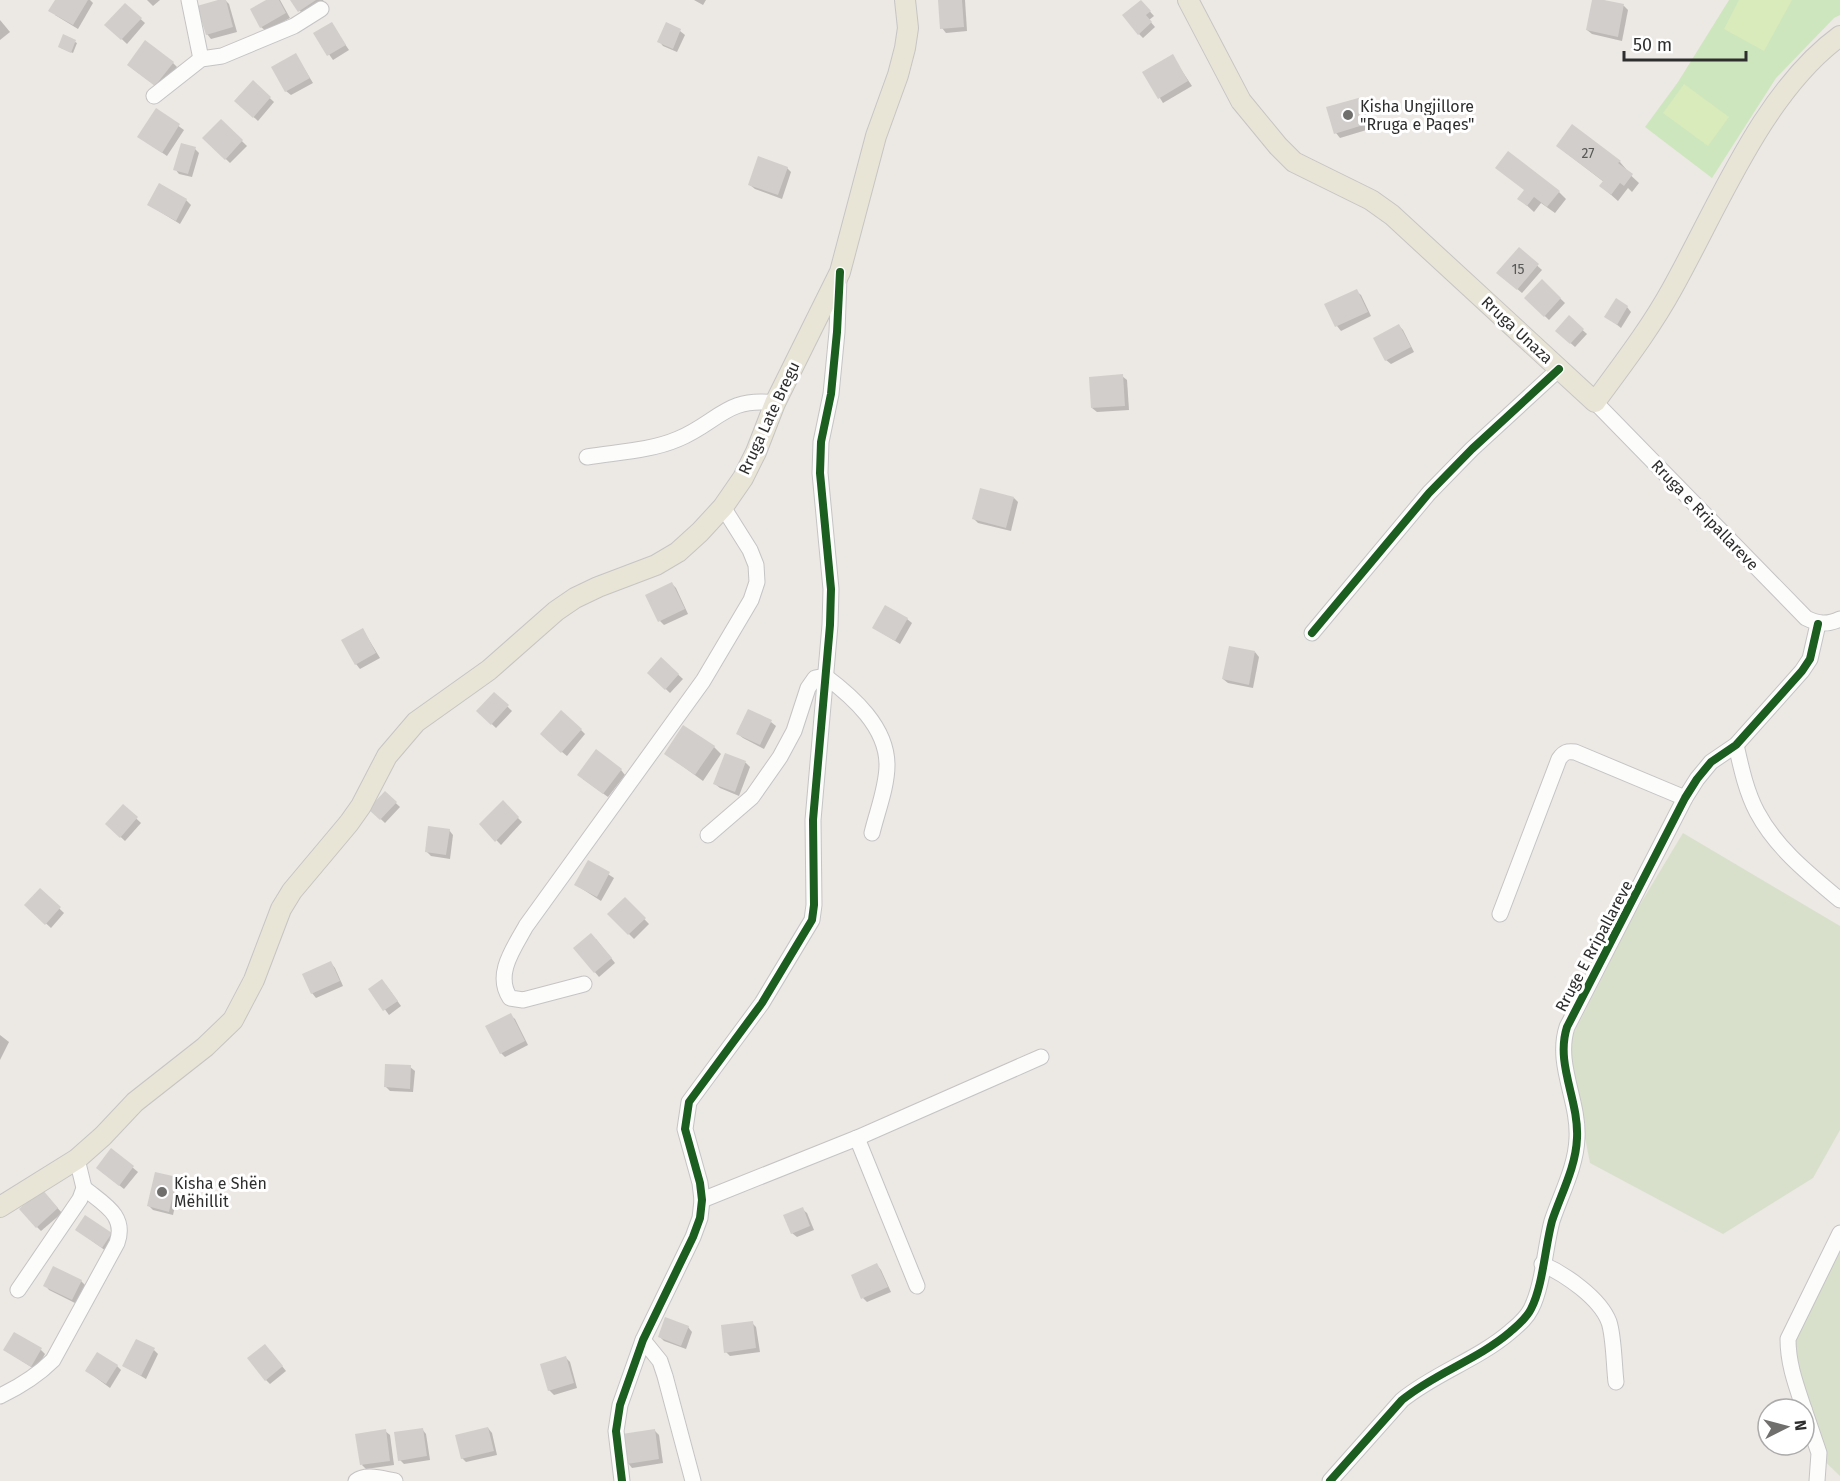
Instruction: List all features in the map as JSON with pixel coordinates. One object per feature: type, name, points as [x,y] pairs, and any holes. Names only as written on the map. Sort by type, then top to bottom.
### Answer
[{"type":"main road","name":"Rruga Late Bregu","points":[[0,1207],[76,1159],[103,1136],[135,1102],[222,1032],[233,1020],[254,980],[281,909],[292,891],[349,824],[387,756],[416,723],[489,670],[556,611],[598,586],[656,566],[678,552],[723,507],[756,452],[775,403],[840,272],[876,136],[898,75],[905,48],[908,28],[906,0]]},
{"type":"main road","name":"Rruga Unaza","points":[[1188,0],[1241,101],[1294,162],[1371,200],[1392,215],[1595,402]]},
{"type":"main road","points":[[1595,402],[1653,321],[1735,171],[1769,115],[1798,76],[1840,36]]},
{"type":"street","points":[[189,0],[201,59]]},
{"type":"street","points":[[154,96],[201,59],[222,56],[243,48],[294,26],[321,9]]},
{"type":"street","points":[[622,1481],[616,1431],[620,1405],[643,1340],[700,1218],[702,1200],[686,1129],[689,1102],[762,1003],[812,920],[814,904],[813,820],[830,626],[831,589],[820,473],[821,442],[831,394],[840,272]]},
{"type":"street","points":[[1312,633],[1429,493],[1472,449],[1559,369]]},
{"type":"street","points":[[587,457],[679,439],[736,405],[751,402],[775,403]]},
{"type":"street","name":"Rruga e Rripallareve","points":[[1595,402],[1806,618],[1818,624]]},
{"type":"street","points":[[584,984],[523,1000],[516,999],[510,998],[503,988],[503,971],[526,926],[703,681],[751,600],[757,582],[756,565],[750,550],[723,507]]},
{"type":"street","points":[[1840,619],[1831,623],[1818,624],[1810,659],[1803,671],[1736,745],[1746,787],[1756,811],[1770,833],[1792,857],[1840,900]]},
{"type":"street","points":[[708,835],[752,797],[780,757],[794,731],[808,688],[815,678],[825,676],[855,700],[869,717],[886,753],[885,779],[872,833]]},
{"type":"street","name":"Rruge E Rripallareve","points":[[1330,1481],[1402,1400],[1415,1390],[1489,1348],[1524,1320],[1532,1309],[1553,1220],[1576,1153],[1577,1136],[1563,1056],[1563,1040],[1568,1026],[1685,798],[1711,762],[1736,745]]},
{"type":"street","points":[[1500,914],[1563,753],[1575,752],[1685,798]]},
{"type":"street","points":[[702,1200],[857,1138],[1041,1057]]},
{"type":"street","points":[[857,1138],[916,1286]]},
{"type":"street","points":[[0,1396],[40,1374],[53,1360],[121,1232],[120,1222],[114,1214],[84,1188],[76,1159]]},
{"type":"street","points":[[18,1290],[80,1199],[84,1188]]},
{"type":"street","points":[[1800,1397],[1791,1371],[1788,1339],[1840,1233]]},
{"type":"street","points":[[1542,1264],[1578,1285],[1601,1308],[1609,1322],[1616,1382]]},
{"type":"street","points":[[643,1340],[660,1361],[693,1481]]},
{"type":"street","points":[[1816,1444],[1819,1453],[1817,1481]]},
{"type":"street","points":[[356,1481],[360,1477],[394,1481]]},
{"type":"green space","points":[[1729,0],[1840,0],[1840,15],[1834,18],[1776,78],[1712,178],[1645,127],[1678,82]]},
{"type":"green space","points":[[1739,0],[1792,0],[1764,51],[1724,29]]},
{"type":"green space","points":[[1684,84],[1729,117],[1708,146],[1663,113]]},
{"type":"green space","points":[[1683,833],[1840,926],[1840,1130],[1813,1178],[1723,1234],[1590,1163],[1567,1046],[1636,911]]},
{"type":"green space","points":[[1840,1252],[1840,1476],[1816,1453],[1816,1397],[1799,1397],[1787,1348]]},
{"type":"building","points":[[55,0],[88,0],[73,25],[48,11]]},
{"type":"building","points":[[226,0],[233,27],[206,35],[197,6]]},
{"type":"building","points":[[266,0],[279,0],[286,13],[260,28],[250,9]]},
{"type":"building","points":[[290,0],[316,0],[298,12]]},
{"type":"building","points":[[938,0],[962,0],[964,27],[940,29]]},
{"type":"building","points":[[1141,0],[1151,11],[1146,15],[1152,22],[1138,35],[1122,15]]},
{"type":"building","points":[[1592,0],[1624,4],[1618,37],[1586,30]]},
{"type":"building","points":[[125,3],[142,18],[121,40],[104,25]]},
{"type":"building","points":[[332,22],[346,45],[327,56],[313,33]]},
{"type":"building","points":[[666,22],[681,29],[673,49],[657,42]]},
{"type":"building","points":[[63,34],[76,40],[71,53],[58,47]]},
{"type":"building","points":[[145,40],[174,62],[155,86],[127,65]]},
{"type":"building","points":[[296,53],[310,78],[285,92],[271,67]]},
{"type":"building","points":[[1173,54],[1188,81],[1158,99],[1142,72]]},
{"type":"building","points":[[253,80],[271,97],[253,118],[234,101]]},
{"type":"building","name":"Kisha Ungjillore \"Rruga e Paqes\"","points":[[1362,97],[1370,123],[1334,134],[1326,107]]},
{"type":"building","points":[[156,108],[180,124],[162,153],[137,137]]},
{"type":"building","points":[[221,119],[243,140],[225,160],[202,138]]},
{"type":"building","points":[[1572,124],[1621,161],[1618,163],[1633,174],[1624,186],[1620,183],[1611,195],[1599,186],[1603,181],[1556,146]]},
{"type":"building","points":[[181,143],[196,147],[188,174],[173,170]]},
{"type":"building","points":[[1508,151],[1560,191],[1547,207],[1534,197],[1527,206],[1517,199],[1524,190],[1495,168]]},
{"type":"building","points":[[758,156],[788,167],[778,195],[748,185]]},
{"type":"building","points":[[159,183],[187,199],[176,221],[147,205]]},
{"type":"building","points":[[1519,247],[1539,264],[1517,290],[1496,273]]},
{"type":"building","points":[[1542,279],[1561,298],[1544,317],[1524,298]]},
{"type":"building","points":[[1357,289],[1368,312],[1335,327],[1324,304]]},
{"type":"building","points":[[1616,298],[1628,306],[1617,325],[1604,317]]},
{"type":"building","points":[[1569,315],[1584,329],[1570,344],[1555,331]]},
{"type":"building","points":[[1399,324],[1411,347],[1385,361],[1373,338]]},
{"type":"building","points":[[1123,374],[1125,406],[1091,408],[1089,377]]},
{"type":"building","points":[[980,488],[1014,497],[1006,528],[972,519]]},
{"type":"building","points":[[672,582],[685,609],[658,622],[645,595]]},
{"type":"building","points":[[885,605],[908,618],[895,641],[872,628]]},
{"type":"building","points":[[363,628],[376,653],[355,665],[341,640]]},
{"type":"building","points":[[1229,646],[1255,651],[1249,685],[1222,679]]},
{"type":"building","points":[[661,657],[679,674],[665,690],[647,673]]},
{"type":"building","points":[[494,692],[509,705],[491,725],[476,711]]},
{"type":"building","points":[[748,709],[772,720],[760,745],[736,734]]},
{"type":"building","points":[[561,710],[582,729],[561,753],[540,734]]},
{"type":"building","points":[[683,725],[715,746],[695,775],[664,754]]},
{"type":"building","points":[[596,749],[622,769],[603,794],[577,775]]},
{"type":"building","points":[[725,753],[746,761],[735,792],[713,784]]},
{"type":"building","points":[[385,791],[397,802],[380,820],[368,809]]},
{"type":"building","points":[[503,800],[519,817],[495,842],[479,824]]},
{"type":"building","points":[[123,804],[138,817],[120,838],[105,824]]},
{"type":"building","points":[[428,826],[450,829],[446,855],[425,852]]},
{"type":"building","points":[[588,860],[610,872],[597,897],[574,885]]},
{"type":"building","points":[[40,888],[61,907],[45,925],[24,905]]},
{"type":"building","points":[[625,897],[646,918],[628,935],[607,914]]},
{"type":"building","points":[[591,933],[612,958],[594,973],[573,948]]},
{"type":"building","points":[[331,961],[340,981],[311,994],[302,974]]},
{"type":"building","points":[[382,979],[398,1001],[383,1011],[368,989]]},
{"type":"building","points":[[511,1013],[525,1041],[500,1054],[485,1026]]},
{"type":"building","points":[[385,1064],[411,1065],[410,1089],[384,1087]]},
{"type":"building","points":[[111,1148],[134,1166],[119,1186],[96,1168]]},
{"type":"building","name":"Kisha e Shën Mëhillit","points":[[155,1172],[177,1177],[169,1212],[147,1206]]},
{"type":"building","points":[[42,1189],[58,1208],[36,1228],[19,1209]]},
{"type":"building","points":[[803,1207],[810,1226],[791,1234],[783,1215]]},
{"type":"building","points":[[85,1215],[112,1233],[102,1248],[75,1230]]},
{"type":"building","points":[[877,1263],[888,1287],[861,1299],[851,1275]]},
{"type":"building","points":[[53,1266],[82,1280],[72,1300],[43,1286]]},
{"type":"building","points":[[665,1317],[689,1326],[681,1346],[658,1337]]},
{"type":"building","points":[[753,1321],[756,1348],[724,1353],[721,1325]]},
{"type":"building","points":[[14,1332],[42,1348],[31,1367],[3,1350]]},
{"type":"building","points":[[136,1339],[155,1348],[141,1376],[122,1366]]},
{"type":"building","points":[[265,1344],[283,1366],[265,1381],[247,1358]]},
{"type":"building","points":[[97,1352],[118,1365],[106,1384],[85,1371]]},
{"type":"building","points":[[566,1356],[574,1383],[548,1391],[540,1364]]},
{"type":"building","points":[[488,1427],[494,1451],[461,1459],[455,1435]]},
{"type":"building","points":[[423,1428],[427,1456],[398,1461],[394,1432]]},
{"type":"building","points":[[386,1429],[390,1461],[360,1465],[355,1434]]},
{"type":"building","points":[[655,1429],[659,1459],[627,1464],[622,1434]]},
{"type":"cycle path","points":[[622,1481],[616,1431],[620,1405],[643,1340],[700,1218],[702,1200],[700,1183],[685,1129],[689,1102],[762,1003],[812,920],[814,905],[813,820],[831,589],[820,473],[821,442],[831,394],[840,272]]},
{"type":"cycle path","points":[[1312,633],[1429,493],[1472,449],[1559,369]]},
{"type":"cycle path","points":[[1330,1481],[1402,1400],[1428,1382],[1497,1342],[1529,1313],[1538,1289],[1552,1221],[1571,1170],[1576,1149],[1577,1124],[1564,1055],[1567,1027],[1685,798],[1711,762],[1736,745],[1802,671],[1810,659],[1818,624]]},
{"type":"place","name":"Kisha Ungjillore \"Rruga e Paqes\"","points":[[1348,115]]},
{"type":"place","name":"Kisha e Shën Mëhillit","points":[[162,1192]]}]
